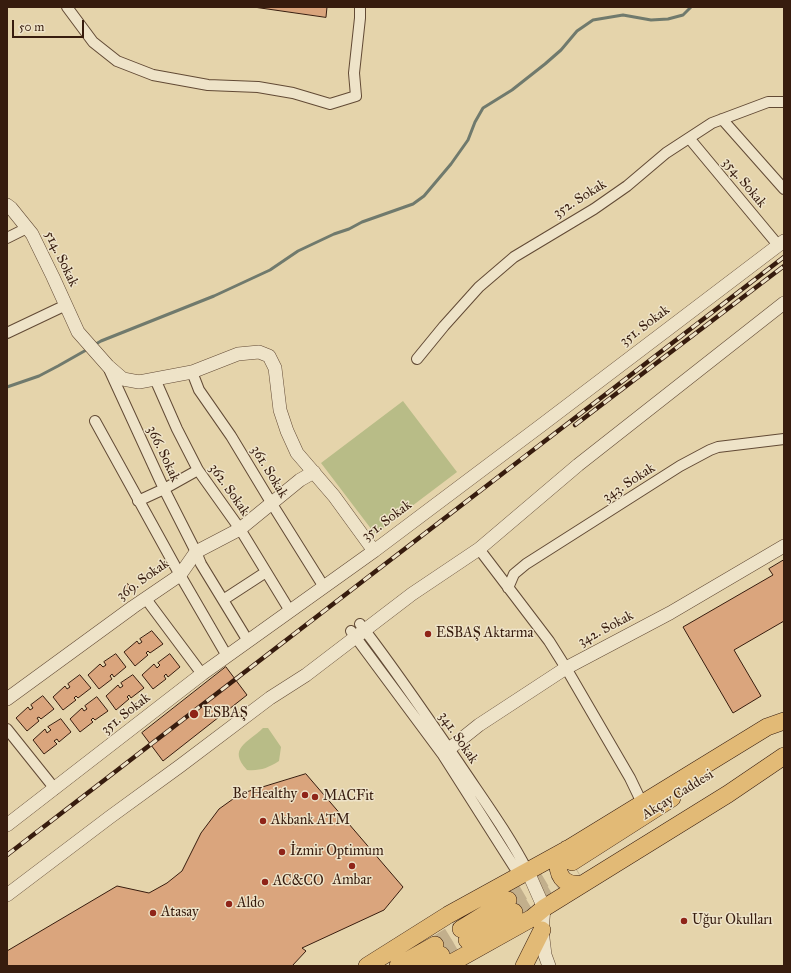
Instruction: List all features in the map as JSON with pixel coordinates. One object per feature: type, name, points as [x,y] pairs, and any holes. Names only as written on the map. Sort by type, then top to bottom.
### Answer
[{"type":"highway","points":[[398,966],[441,955],[532,918],[544,908],[575,867],[642,803],[767,728],[784,721]]},
{"type":"highway","name":"Akçay Caddesi","points":[[575,867],[784,728]]},
{"type":"highway","name":"Akçay Caddesi","points":[[575,867],[784,746]]},
{"type":"highway","points":[[367,966],[448,915],[524,874],[575,867],[728,794],[784,756]]},
{"type":"highway","points":[[464,934],[511,906]]},
{"type":"highway","points":[[524,966],[542,930]]},
{"type":"highway","points":[[423,966],[441,955]]},
{"type":"street","points":[[67,7],[93,42],[117,61],[153,75],[208,85],[258,87],[293,94],[330,104],[356,96],[354,73],[360,7]]},
{"type":"street","name":"352. Sokak","points":[[417,359],[479,286],[514,258],[621,190],[666,153],[712,123],[768,102],[784,102]]},
{"type":"street","points":[[722,119],[784,189]]},
{"type":"street","name":"354. Sokak","points":[[689,138],[781,243]]},
{"type":"street","name":"514. Sokak","points":[[7,205],[32,234],[78,332],[108,366],[123,379],[139,382],[192,372],[238,354],[260,352],[268,356],[275,368],[280,410],[287,431],[297,452],[374,551]]},
{"type":"street","points":[[7,238],[27,228]]},
{"type":"street","name":"351. Sokak","points":[[7,825],[202,674],[374,551],[550,420],[781,243]]},
{"type":"street","points":[[7,894],[281,691],[306,675],[358,631],[479,549],[578,465],[784,303]]},
{"type":"street","points":[[7,333],[66,305]]},
{"type":"street","name":"366. Sokak","points":[[108,366],[164,489],[201,564],[248,641]]},
{"type":"street","name":"361. Sokak","points":[[192,372],[199,390],[231,436],[324,587]]},
{"type":"street","name":"362. Sokak","points":[[156,379],[177,429],[198,470],[240,529],[290,610]]},
{"type":"street","points":[[94,421],[227,656]]},
{"type":"street","name":"343. Sokak","points":[[508,588],[514,574],[526,564],[680,466],[718,447],[784,439]]},
{"type":"street","points":[[138,501],[164,489],[198,470]]},
{"type":"street","name":"369. Sokak","points":[[7,699],[180,575],[196,552],[240,529],[300,480],[314,472]]},
{"type":"street","name":"342. Sokak","points":[[449,750],[479,725],[566,668],[670,613],[784,546]]},
{"type":"street","points":[[479,549],[549,641],[566,668],[642,803]]},
{"type":"street","points":[[223,600],[266,572]]},
{"type":"street","points":[[146,599],[202,674]]},
{"type":"street","name":"341. Sokak","points":[[358,631],[395,670],[514,846],[524,874]]},
{"type":"street","name":"341. Sokak","points":[[358,631],[524,874]]},
{"type":"street","points":[[7,729],[55,789]]},
{"type":"street","points":[[524,874],[544,908],[542,930],[546,962]]},
{"type":"green space","points":[[403,401],[457,472],[375,534],[321,463]]},
{"type":"green space","points":[[263,728],[268,728],[281,747],[279,761],[264,768],[247,770],[241,762],[239,751],[246,742]]},
{"type":"building","points":[[254,7],[327,7],[326,17]]},
{"type":"building","points":[[784,560],[784,621],[734,650],[761,696],[733,713],[683,627],[773,575],[769,569]]},
{"type":"building","points":[[128,584],[130,587],[127,590],[124,587]]},
{"type":"building","points":[[152,631],[163,644],[150,653],[148,651],[146,653],[148,655],[135,666],[124,652],[137,641],[139,644],[142,642],[140,639]]},
{"type":"building","points":[[116,654],[126,667],[114,677],[112,674],[110,676],[112,679],[99,689],[88,675],[100,664],[103,667],[106,665],[104,662]]},
{"type":"building","points":[[170,654],[180,667],[168,677],[166,674],[164,676],[166,679],[153,689],[142,675],[154,664],[157,668],[160,665],[158,663]]},
{"type":"building","points":[[226,667],[247,695],[163,761],[142,733]]},
{"type":"building","points":[[80,675],[91,688],[78,698],[76,696],[74,698],[76,700],[63,710],[53,697],[65,686],[67,689],[70,687],[68,684]]},
{"type":"building","points":[[133,675],[144,688],[131,698],[129,695],[127,697],[129,699],[116,710],[106,696],[118,685],[120,688],[123,686],[121,683]]},
{"type":"building","points":[[43,696],[54,709],[41,719],[39,717],[37,718],[39,721],[27,731],[16,718],[28,707],[30,710],[33,708],[31,705]]},
{"type":"building","points":[[97,697],[108,711],[95,720],[93,718],[91,720],[93,722],[80,732],[70,719],[82,708],[84,711],[87,709],[85,706]]},
{"type":"building","points":[[61,719],[71,732],[59,742],[57,739],[54,741],[57,744],[44,754],[33,740],[45,729],[47,733],[51,730],[48,727]]},
{"type":"building","name":"İzmir Optimum","points":[[306,774],[403,887],[384,910],[302,948],[306,951],[292,966],[7,966],[7,951],[117,886],[149,893],[167,883],[182,871],[201,833],[219,809],[240,794]]},
{"type":"waterway","points":[[94,345],[214,296],[270,270],[298,251],[334,234],[349,229],[362,222],[413,204],[424,196],[451,164],[468,140],[475,122],[483,108],[512,90],[545,64],[561,50],[577,31],[593,20],[623,15],[651,20],[668,19],[683,15],[691,7]]},
{"type":"waterway","points":[[7,387],[39,376],[88,349]]},
{"type":"tunnel","points":[[508,900],[571,863]]},
{"type":"tunnel","points":[[514,912],[579,873]]},
{"type":"tunnel","points":[[435,945],[461,929]]},
{"type":"tunnel","points":[[441,955],[467,940]]},
{"type":"railway","points":[[7,855],[784,257]]},
{"type":"railway","points":[[575,425],[784,266]]},
{"type":"place","name":"ESBAŞ Aktarma","points":[[428,634]]},
{"type":"place","name":"ESBAŞ","points":[[194,714]]},
{"type":"place","name":"Be Healthy","points":[[305,795]]},
{"type":"place","name":"MACFit","points":[[315,797]]},
{"type":"place","name":"Akbank ATM","points":[[263,821]]},
{"type":"place","name":"İzmir Optimum","points":[[282,852]]},
{"type":"place","name":"Ambar","points":[[352,866]]},
{"type":"place","name":"AC&CO","points":[[265,882]]},
{"type":"place","name":"Aldo","points":[[229,904]]},
{"type":"place","name":"Atasay","points":[[153,913]]},
{"type":"place","name":"Uğur Okulları","points":[[684,921]]}]
